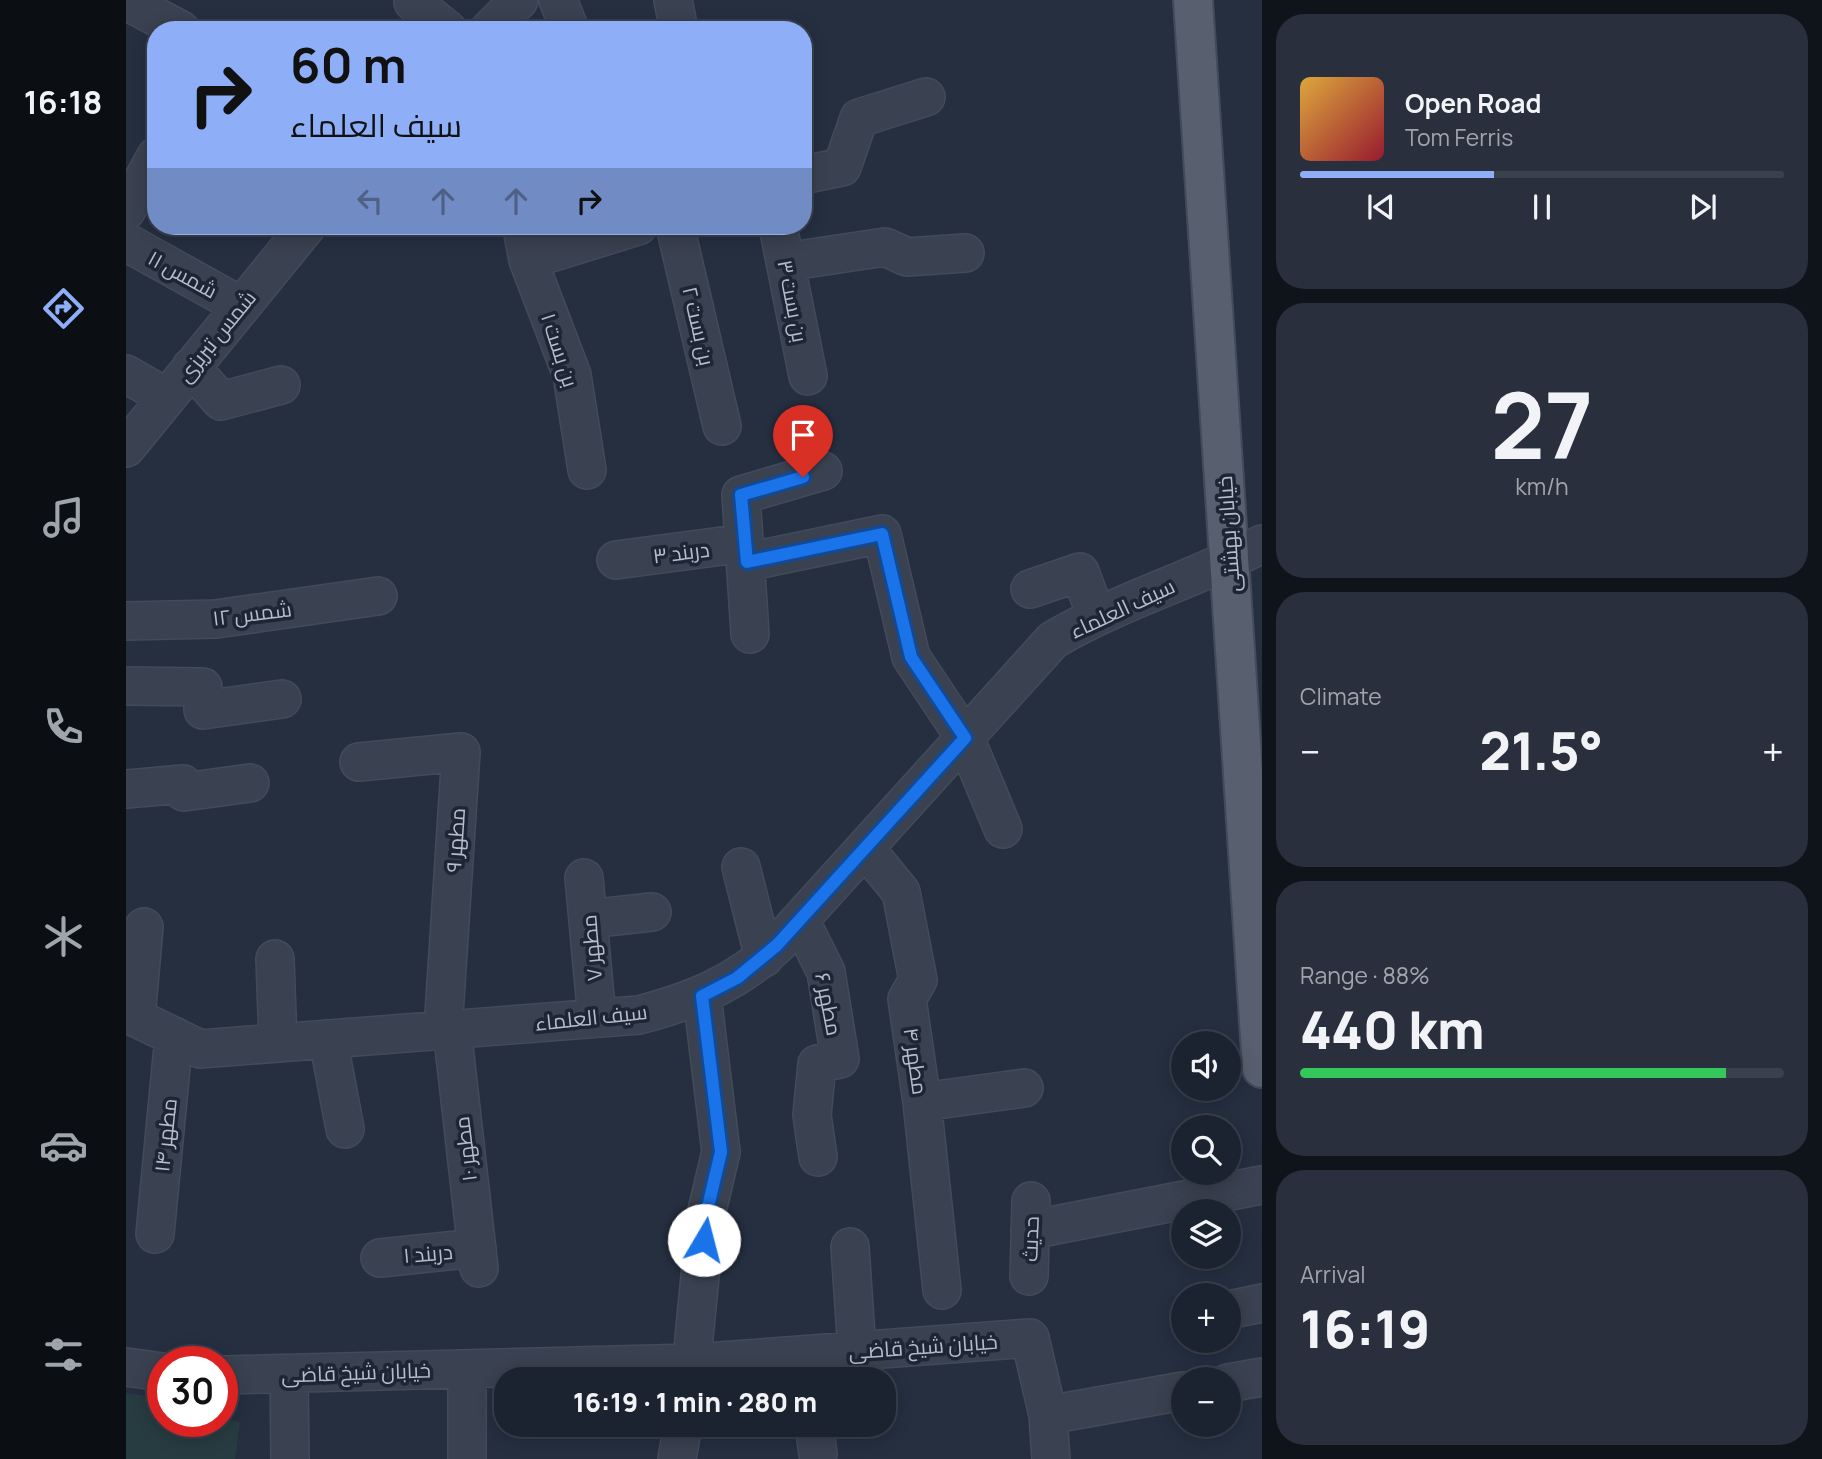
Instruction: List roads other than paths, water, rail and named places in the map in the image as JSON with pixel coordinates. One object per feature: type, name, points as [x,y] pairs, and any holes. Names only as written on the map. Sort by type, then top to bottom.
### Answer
[{"type":"main road","name":"خیابان بهشتی","points":[[1193,0],[1246,553],[1262,1068]]},
{"type":"street","points":[[498,21],[519,0]]},
{"type":"street","points":[[558,0],[566,21]]},
{"type":"street","points":[[673,0],[677,21]]},
{"type":"street","points":[[126,1],[164,21]]},
{"type":"street","points":[[413,2],[437,21]]},
{"type":"street","points":[[812,173],[842,167],[859,118],[926,96]]},
{"type":"street","points":[[126,211],[147,172]]},
{"type":"street","name":"شمس تبریزی","points":[[126,447],[300,235]]},
{"type":"street","name":"بن بست ۱","points":[[587,470],[572,375],[526,247],[590,235]]},
{"type":"street","name":"بن بست ۲","points":[[677,235],[722,426]]},
{"type":"street","name":"بن بست ۳","points":[[780,235],[808,376]]},
{"type":"street","name":"شمس ۱۱","points":[[126,242],[241,306]]},
{"type":"street","points":[[785,262],[885,247],[906,257],[965,253]]},
{"type":"street","points":[[191,367],[221,401],[281,385]]},
{"type":"street","points":[[126,374],[166,397]]},
{"type":"street","points":[[750,634],[741,495],[823,471]]},
{"type":"street","name":"دربند ۳","points":[[616,560],[746,553],[882,534],[911,657],[965,738]]},
{"type":"street","name":"سیف العلماء","points":[[131,1016],[200,1049],[639,1015],[702,996],[737,978],[764,958],[1053,640],[1096,615],[1246,553]]},
{"type":"street","points":[[1030,589],[1080,572],[1096,615]]},
{"type":"street","name":"شمس ۱۲","points":[[126,621],[216,619],[378,596]]},
{"type":"street","points":[[126,686],[203,687],[203,710],[282,699]]},
{"type":"street","points":[[965,738],[1003,829]]},
{"type":"street","name":"مطهر ۹","points":[[359,762],[461,752],[447,1030]]},
{"type":"street","points":[[126,789],[183,784],[184,792],[250,783]]},
{"type":"street","name":"مطهر ۴","points":[[865,848],[901,892],[918,981],[907,999],[922,1102],[942,1290]]},
{"type":"street","points":[[741,867],[764,958]]},
{"type":"street","name":"مطهر ۷","points":[[584,877],[597,1018]]},
{"type":"street","points":[[588,919],[652,912]]},
{"type":"street","name":"مطهر ۶","points":[[800,920],[826,972],[840,1059],[817,1064],[812,1115],[818,1157]]},
{"type":"street","points":[[131,1016],[144,927]]},
{"type":"street","points":[[275,959],[278,1043]]},
{"type":"street","points":[[692,1367],[706,1215],[721,1152],[702,996]]},
{"type":"street","name":"مطهر ۱۰","points":[[447,1030],[478,1258]]},
{"type":"street","name":"مطهر ۱۴","points":[[155,1234],[174,1037]]},
{"type":"street","points":[[328,1039],[345,1129]]},
{"type":"street","points":[[922,1102],[1024,1088]]},
{"type":"street","name":"حدیث","points":[[1029,1276],[1031,1216],[1262,1185]]},
{"type":"street","points":[[850,1247],[857,1351]]},
{"type":"street","name":"دربند ۱","points":[[380,1258],[478,1258]]},
{"type":"street","points":[[1241,1307],[1262,1303]]},
{"type":"street","name":"خیابان شیخ قاضی","points":[[808,1367],[857,1351],[1030,1338],[1048,1415]]},
{"type":"street","points":[[126,1367],[147,1370]]},
{"type":"street","points":[[467,1369],[467,1459]]},
{"type":"street","name":"خیابان شیخ قاضی","points":[[238,1375],[494,1369]]},
{"type":"street","points":[[289,1374],[290,1459]]},
{"type":"street","points":[[1241,1381],[1262,1377]]},
{"type":"street","points":[[1051,1459],[1048,1415],[1171,1393]]},
{"type":"street","points":[[677,1459],[681,1437]]}]
